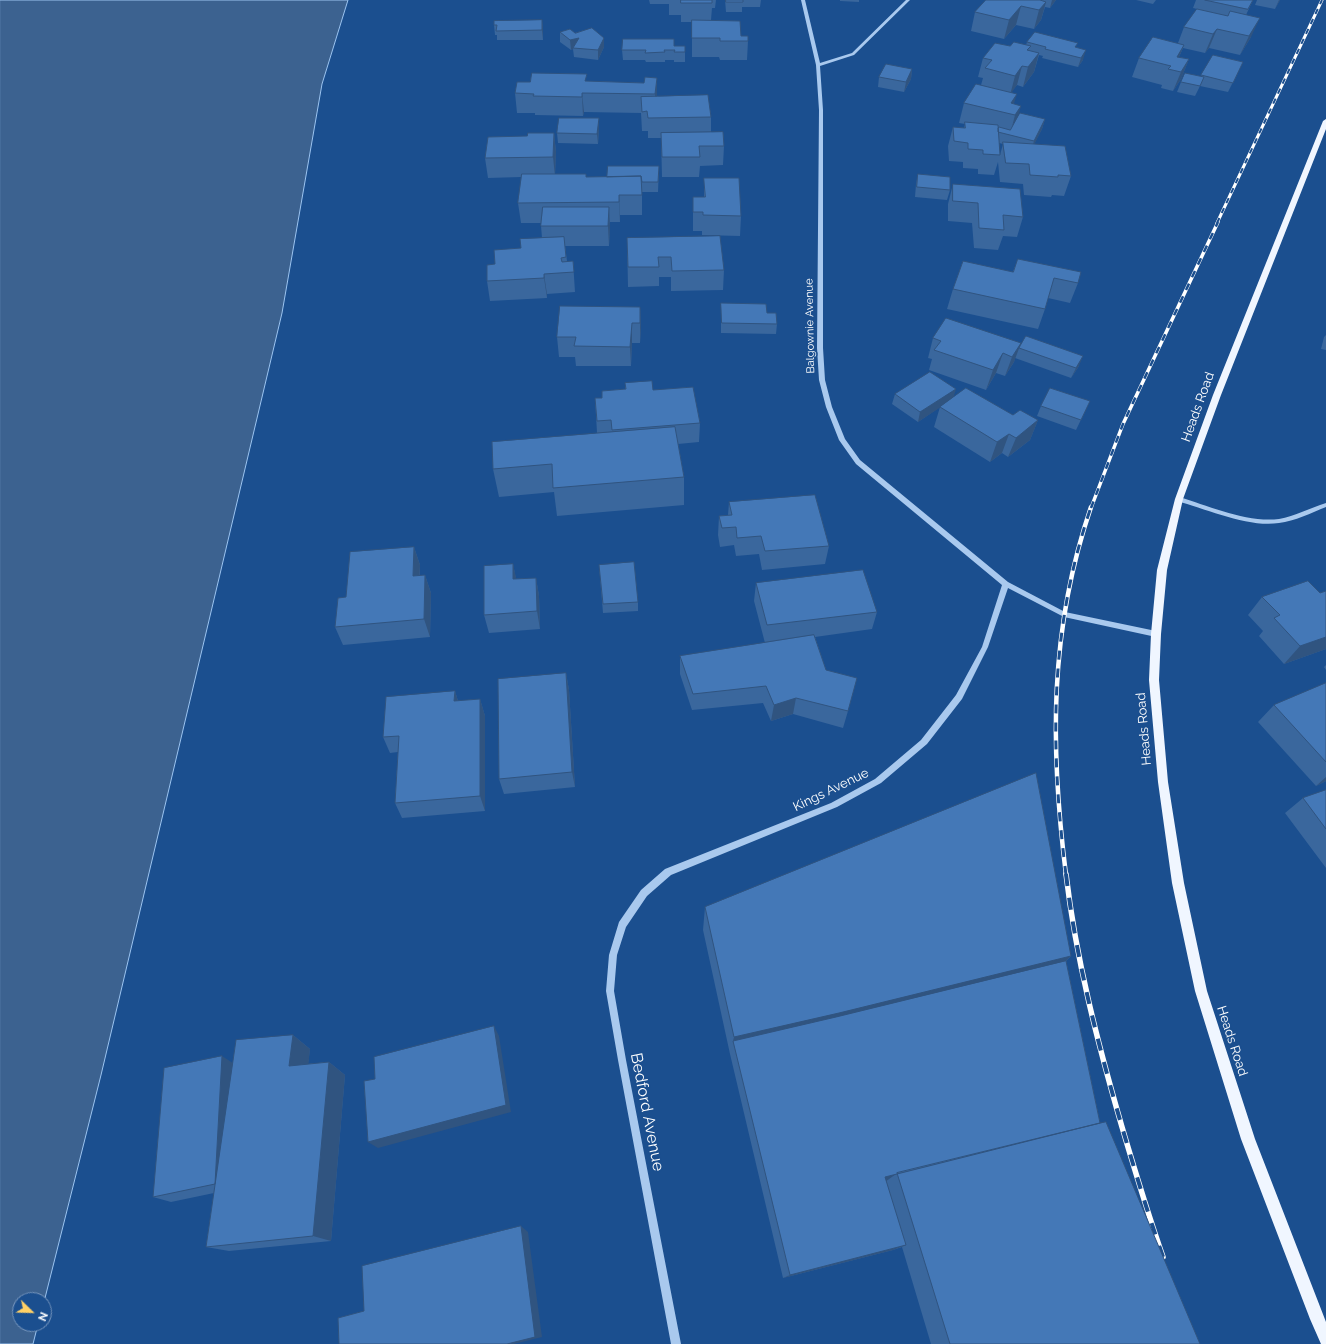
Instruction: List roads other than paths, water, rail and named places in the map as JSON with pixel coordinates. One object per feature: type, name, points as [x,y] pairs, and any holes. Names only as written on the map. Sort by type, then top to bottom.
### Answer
[{"type":"main road","name":"Heads Road","points":[[1326,121],[1217,394],[1179,499],[1162,570],[1156,634],[1154,680],[1163,782],[1178,883],[1201,991],[1248,1138],[1326,1339]]},
{"type":"street","name":"Balgownie Avenue","points":[[803,0],[818,65],[821,110],[820,348],[822,380],[829,407],[842,440],[858,462],[1006,584],[1064,614],[1156,634]]},
{"type":"street","points":[[818,65],[853,54],[908,0]]},
{"type":"street","points":[[1179,499],[1255,521],[1268,522],[1280,521],[1326,505]]},
{"type":"street","name":"Kings Avenue","points":[[644,893],[668,872],[834,805],[878,781],[924,742],[960,697],[985,647],[1006,584]]},
{"type":"street","name":"Bedford Avenue","points":[[644,893],[622,925],[613,955],[610,991],[676,1344]]},
{"type":"water","points":[[0,0],[348,0],[322,84],[282,313],[101,1075],[47,1292],[12,1292],[12,1332],[36,1332],[33,1344],[0,1344]]},
{"type":"railway","points":[[1217,223],[1322,0]]},
{"type":"railway","points":[[1091,508],[1123,424],[1218,222]]},
{"type":"railway","points":[[1066,875],[1057,781],[1057,689],[1060,644],[1067,598],[1077,553],[1091,507]]},
{"type":"railway","points":[[1066,874],[1070,906],[1082,970],[1096,1033],[1127,1143],[1163,1257]]}]
